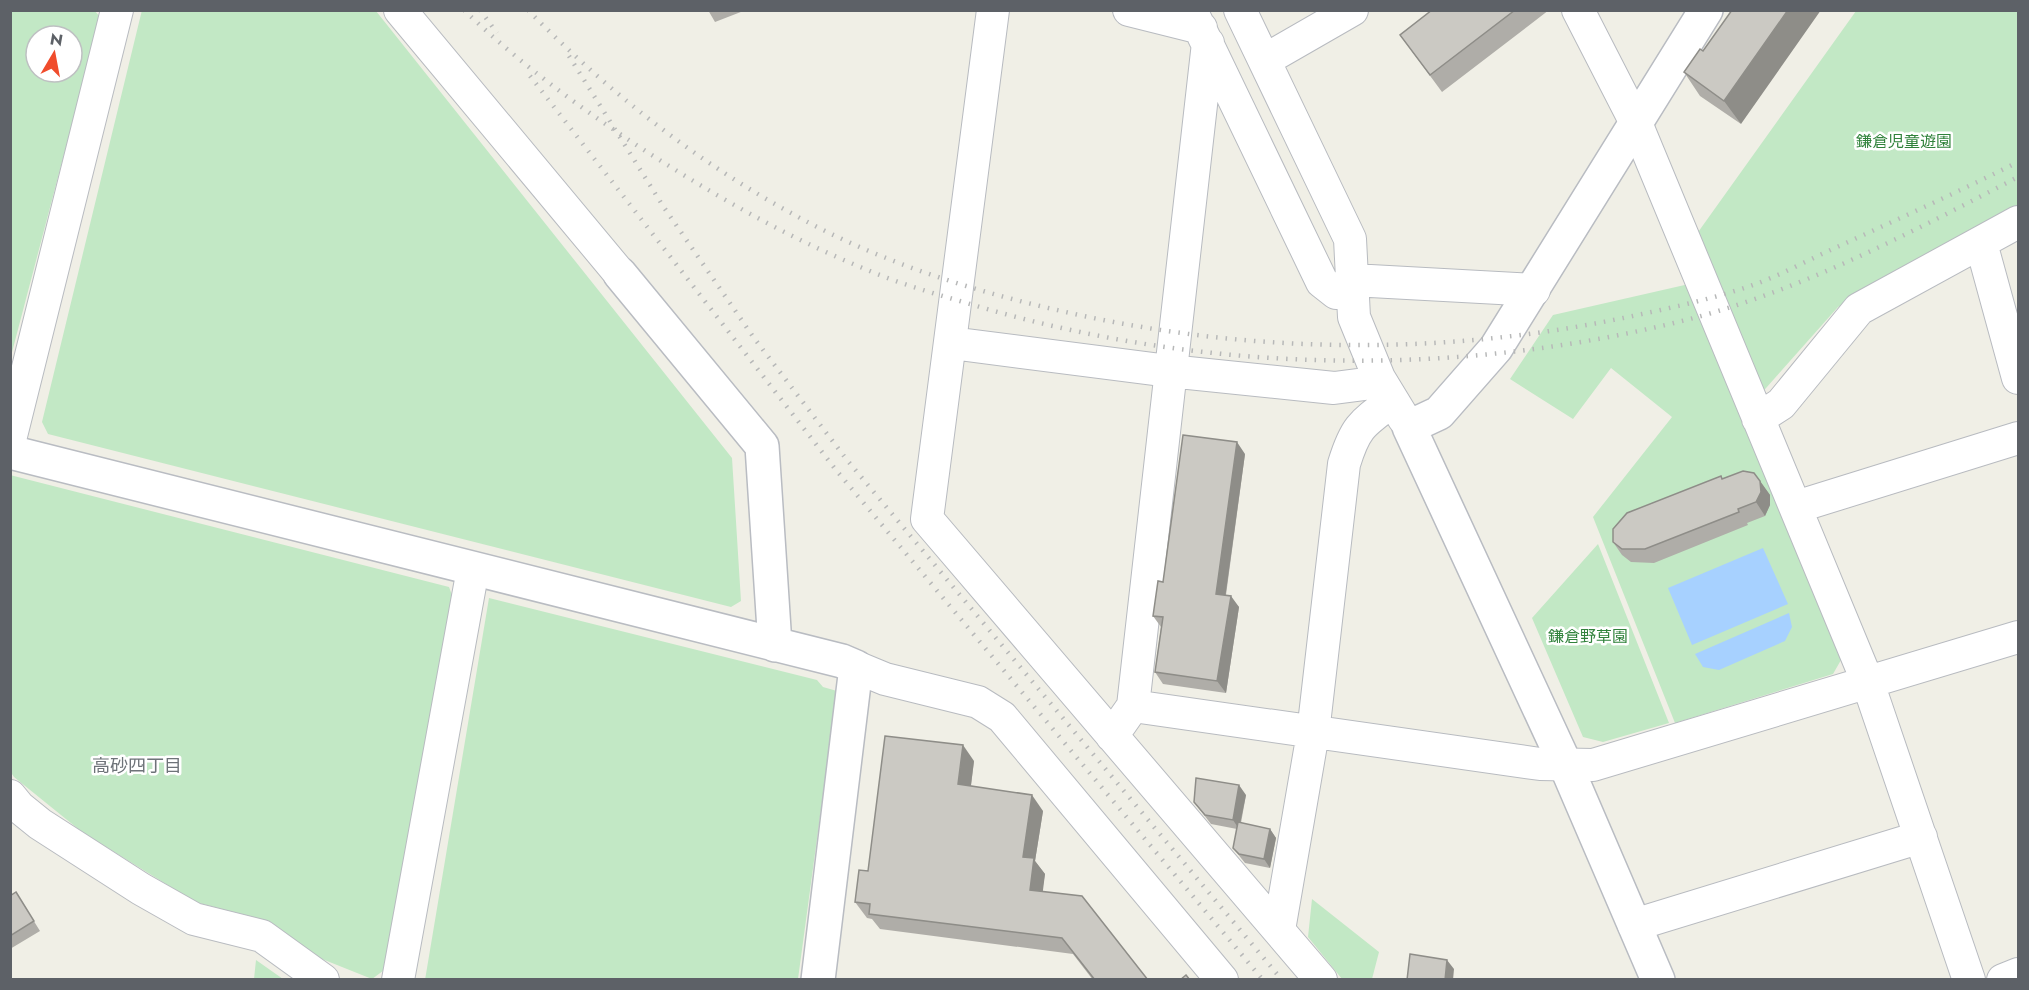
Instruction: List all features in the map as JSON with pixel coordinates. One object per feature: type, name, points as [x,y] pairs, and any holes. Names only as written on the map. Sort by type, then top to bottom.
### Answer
[{"type":"street","points":[[10,440],[117,10]]},
{"type":"street","points":[[400,10],[762,446],[775,645]]},
{"type":"street","points":[[993,10],[927,519],[1321,980]]},
{"type":"street","points":[[1129,10],[1200,27]]},
{"type":"street","points":[[1240,10],[1350,239],[1354,317],[1566,766],[1658,980]]},
{"type":"street","points":[[1265,60],[1352,10]]},
{"type":"street","points":[[1578,10],[1636,123],[1868,683],[1969,980]]},
{"type":"street","points":[[951,343],[1169,371],[1334,388],[1365,384],[1393,402],[1439,413],[1496,348],[1706,10]]},
{"type":"street","points":[[1112,736],[1133,706],[1169,371],[1200,27]]},
{"type":"street","points":[[1200,27],[1322,282],[1336,293],[1352,287],[1534,290]]},
{"type":"street","points":[[1758,420],[1780,404],[1859,309],[2019,222]]},
{"type":"street","points":[[1981,243],[2019,378]]},
{"type":"street","points":[[1280,930],[1312,733],[1344,464],[1354,434],[1367,419],[1393,402]]},
{"type":"street","points":[[1796,507],[2019,438]]},
{"type":"street","points":[[10,452],[842,661],[885,679],[978,702],[1002,717],[1222,980]]},
{"type":"street","points":[[398,980],[473,568]]},
{"type":"street","points":[[1133,706],[1312,733],[1566,766],[1593,765],[2019,637]]},
{"type":"street","points":[[818,980],[856,667]]},
{"type":"street","points":[[13,805],[150,894],[194,919],[262,936],[323,980]]},
{"type":"street","points":[[1634,925],[1921,837]]},
{"type":"street","points":[[2004,980],[2019,974]]},
{"type":"green space","points":[[142,10],[376,11],[732,458],[741,601],[731,607],[48,434],[42,422]]},
{"type":"green space","points":[[11,11],[95,11],[100,17],[84,78],[84,24],[24,24],[24,84],[82,84],[11,356]]},
{"type":"green space","name":"鎌倉児童遊園","points":[[1856,11],[2018,11],[2018,208],[1838,307],[1743,414],[1841,660],[1833,674],[1675,723],[1593,517],[1672,417],[1611,368],[1573,419],[1510,379],[1553,315],[1711,279],[1696,235]]},
{"type":"green space","points":[[10,475],[449,587],[452,595],[387,968],[372,979],[317,957],[269,921],[195,902],[82,832],[14,777],[10,771]]},
{"type":"green space","name":"鎌倉野草園","points":[[1598,544],[1669,723],[1603,742],[1583,737],[1532,618]]},
{"type":"green space","points":[[489,598],[817,680],[823,687],[837,691],[798,979],[425,980]]},
{"type":"green space","points":[[1312,899],[1379,952],[1372,979],[1342,979],[1308,937]]},
{"type":"green space","points":[[256,960],[283,979],[254,979]]},
{"type":"water","points":[[1763,548],[1788,604],[1692,645],[1668,588]]},
{"type":"water","points":[[1789,613],[1792,627],[1785,641],[1719,670],[1703,667],[1695,654]]},
{"type":"building","points":[[1432,10],[1515,10],[1430,75],[1400,35]]},
{"type":"building","points":[[1732,10],[1788,10],[1724,101],[1684,72],[1700,49],[1703,51]]},
{"type":"building","points":[[1183,435],[1237,442],[1216,594],[1231,596],[1217,681],[1155,672],[1163,617],[1153,616],[1158,581],[1163,582]]},
{"type":"building","points":[[1743,471],[1754,473],[1760,481],[1761,492],[1756,502],[1738,509],[1739,512],[1645,549],[1622,549],[1613,542],[1613,529],[1627,513],[1721,476],[1722,479]]},
{"type":"building","points":[[885,736],[963,745],[958,784],[1032,795],[1023,857],[1034,858],[1030,890],[1082,896],[1148,980],[1095,980],[1062,938],[869,914],[870,904],[855,902],[859,870],[868,871]]},
{"type":"building","points":[[1196,778],[1239,785],[1233,820],[1205,815],[1194,802]]},
{"type":"building","points":[[1238,822],[1270,829],[1264,859],[1239,854],[1233,848]]},
{"type":"building","points":[[16,892],[34,921],[10,936],[10,896]]},
{"type":"building","points":[[1410,954],[1447,960],[1445,980],[1407,980]]},
{"type":"building","points":[[1186,975],[1190,980],[1180,980]]},
{"type":"railway","points":[[464,10],[551,84],[644,150],[748,213],[830,254],[913,287],[1057,327],[1145,344],[1234,355],[1323,360],[1412,360],[1501,353],[1590,340],[1678,322],[1766,295],[1852,260],[2018,177]]},
{"type":"railway","points":[[480,10],[497,33]]},
{"type":"railway","points":[[528,10],[619,95],[685,146],[755,192],[822,230],[920,271],[1023,302],[1128,325],[1199,335],[1270,342],[1342,345],[1413,344],[1485,339],[1557,330],[1628,317],[1707,299],[1763,281],[2018,162]]},
{"type":"railway","points":[[569,56],[663,206],[754,338],[847,460],[1282,980]]},
{"type":"railway","points":[[530,76],[836,470],[1263,980]]},
{"type":"district","name":"高砂四丁目","points":[[137,766]]}]
